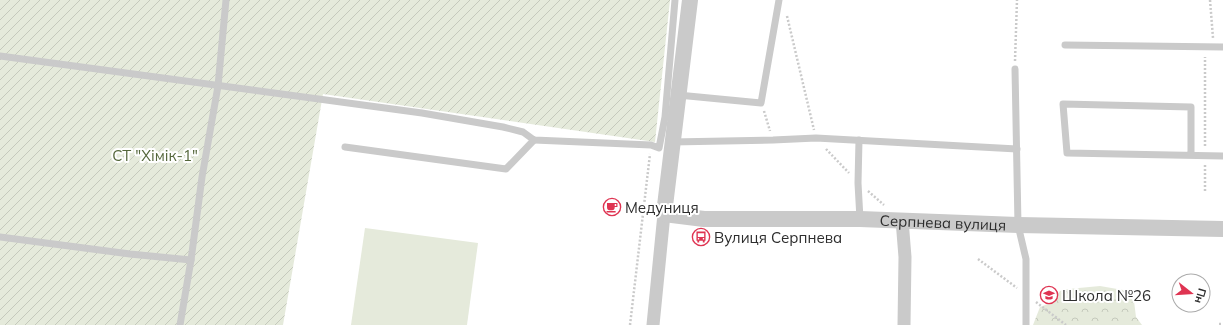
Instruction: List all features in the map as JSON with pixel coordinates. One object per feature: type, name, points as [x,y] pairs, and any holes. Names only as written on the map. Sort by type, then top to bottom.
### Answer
[{"type":"street","points":[[653,325],[664,214],[663,147],[678,95],[690,0]]},
{"type":"street","name":"Серпнева вулиця","points":[[664,214],[704,218],[860,219],[1018,225],[1223,229]]},
{"type":"street","points":[[902,220],[905,257],[904,325]]},
{"type":"lane","points":[[180,325],[191,260],[202,177],[218,86],[226,0]]},
{"type":"lane","points":[[663,147],[675,0]]},
{"type":"lane","points":[[678,95],[761,103],[778,0]]},
{"type":"lane","points":[[1064,45],[1223,47]]},
{"type":"lane","points":[[0,56],[422,113],[523,132],[534,140],[663,147],[816,138],[1017,149]]},
{"type":"lane","points":[[1015,70],[1018,225],[1026,259],[1026,325]]},
{"type":"lane","points":[[1191,155],[1191,107],[1063,104],[1067,153],[1223,156]]},
{"type":"lane","points":[[345,146],[506,169],[534,140]]},
{"type":"lane","points":[[859,140],[858,183],[860,219]]},
{"type":"lane","points":[[0,237],[130,254],[191,260]]},
{"type":"path","points":[[1015,70],[1017,0]]},
{"type":"path","points":[[1210,0],[1214,47]]},
{"type":"path","points":[[787,15],[816,138]]},
{"type":"path","points":[[1205,46],[1205,191]]},
{"type":"path","points":[[761,103],[773,140]]},
{"type":"path","points":[[630,325],[663,147]]},
{"type":"green space","name":"СТ \"Хімік-1\"","points":[[0,0],[670,0],[655,142],[323,94],[283,325],[0,325]]},
{"type":"green space","points":[[365,228],[478,243],[467,325],[351,325]]},
{"type":"green space","points":[[1100,286],[1123,290],[1134,301],[1136,317],[1142,325],[1033,325],[1040,307],[1050,303],[1060,291]]},
{"type":"place","name":"Медуниця","points":[[612,207]]},
{"type":"place","name":"Вулиця Серпнева","points":[[701,237]]},
{"type":"place","name":"Школа №26","points":[[1049,295]]}]
